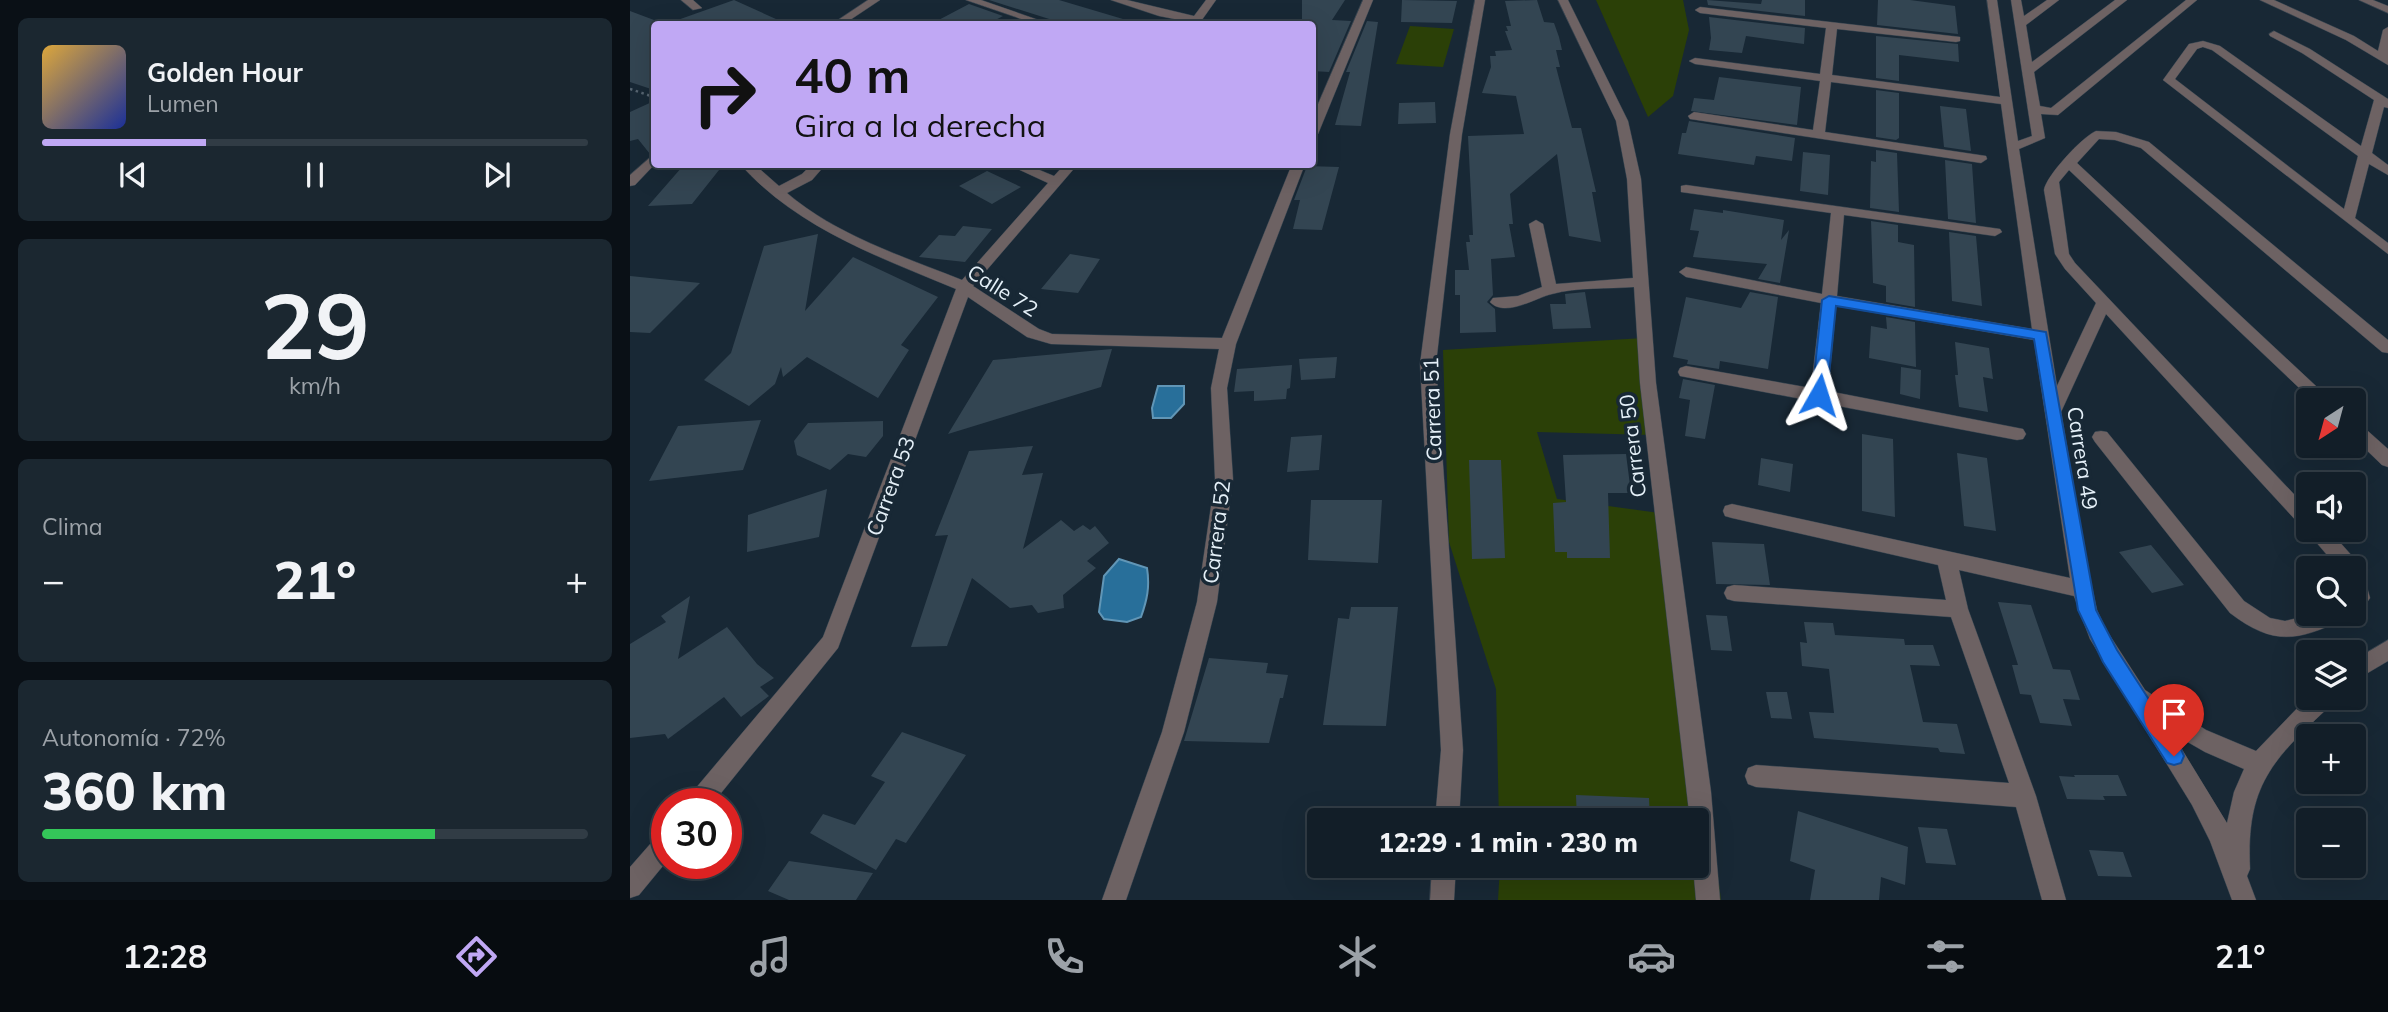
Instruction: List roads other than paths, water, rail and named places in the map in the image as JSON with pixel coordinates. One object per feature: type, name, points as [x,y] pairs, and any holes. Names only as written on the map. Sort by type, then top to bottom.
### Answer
[{"type":"street","points":[[686,0],[697,8]]},
{"type":"street","points":[[843,21],[875,0]]},
{"type":"street","points":[[971,0],[1036,21]]},
{"type":"street","points":[[1116,0],[1191,21]]},
{"type":"street","points":[[1196,21],[1211,0]]},
{"type":"street","points":[[1316,124],[1368,0]]},
{"type":"street","name":"Carrera 51","points":[[1448,808],[1452,750],[1428,364],[1455,134],[1480,0]]},
{"type":"street","name":"Carrera 50","points":[[1563,0],[1622,121],[1634,179],[1639,282],[1664,518],[1700,792],[1708,900]]},
{"type":"street","name":"Carrera 49","points":[[1992,0],[2041,336],[2087,610],[2097,633],[2200,797],[2220,835],[2242,893]]},
{"type":"street","points":[[2012,147],[2039,138],[2016,0]]},
{"type":"street","points":[[2020,24],[2054,0]]},
{"type":"street","points":[[2028,71],[2122,0]]},
{"type":"street","points":[[2034,109],[2054,112],[2192,0]]},
{"type":"street","points":[[2264,0],[2350,38],[2385,60],[2388,30]]},
{"type":"street","points":[[2364,0],[2388,10]]},
{"type":"street","points":[[1700,10],[1955,39]]},
{"type":"street","points":[[1819,134],[1832,25]]},
{"type":"street","points":[[2274,34],[2306,51],[2384,102],[2365,155],[2348,219]]},
{"type":"street","points":[[2388,171],[2216,48],[2203,44],[2193,46],[2169,80],[2388,250]]},
{"type":"street","points":[[1695,61],[2005,101]]},
{"type":"street","points":[[1694,116],[1981,159]]},
{"type":"street","points":[[2296,508],[2070,266],[2062,254],[2051,190],[2052,181],[2096,135],[2124,138],[2154,150],[2388,348]]},
{"type":"street","points":[[630,183],[651,161]]},
{"type":"street","points":[[2068,162],[2310,388]]},
{"type":"street","name":"Calle 72","points":[[751,168],[800,211],[865,246],[964,287],[1033,334],[1051,339],[1228,344]]},
{"type":"street","points":[[778,192],[807,177],[816,168]]},
{"type":"street","points":[[1023,168],[1056,181]]},
{"type":"street","name":"Carrera 53","points":[[710,788],[831,642],[964,287],[1068,168]]},
{"type":"street","name":"Carrera 52","points":[[1114,900],[1173,732],[1207,602],[1224,479],[1219,388],[1228,344],[1297,168]]},
{"type":"street","points":[[1686,189],[1995,232]]},
{"type":"street","points":[[1819,395],[1838,210]]},
{"type":"street","points":[[1536,224],[1550,289]]},
{"type":"street","points":[[1686,272],[1829,300],[2041,336]]},
{"type":"street","points":[[1498,302],[1520,301],[1550,289],[1639,282]]},
{"type":"street","points":[[2053,412],[2104,303]]},
{"type":"street","points":[[1686,372],[2017,434]]},
{"type":"street","points":[[2101,437],[2237,607],[2252,620],[2288,631],[2310,626]]},
{"type":"street","points":[[2366,439],[2388,460]]},
{"type":"street","points":[[1732,511],[2082,589]]},
{"type":"street","points":[[2327,542],[2339,556]]},
{"type":"street","points":[[1946,557],[1958,609],[2025,796],[2054,900]]},
{"type":"street","points":[[1734,593],[1958,609]]},
{"type":"street","points":[[2366,665],[2388,649]]},
{"type":"street","points":[[2135,694],[2200,739],[2227,753],[2260,763]]},
{"type":"street","points":[[2242,893],[2237,843],[2241,799],[2260,763],[2309,710]]},
{"type":"street","points":[[1756,776],[2025,796]]},
{"type":"street","points":[[630,886],[651,861]]},
{"type":"street","points":[[1442,900],[1443,878]]},
{"type":"water","points":[[1158,386],[1184,386],[1184,404],[1171,418],[1153,418],[1152,408]]},
{"type":"water","points":[[1119,559],[1147,568],[1147,593],[1141,617],[1127,622],[1104,619],[1099,612],[1104,576]]}]
